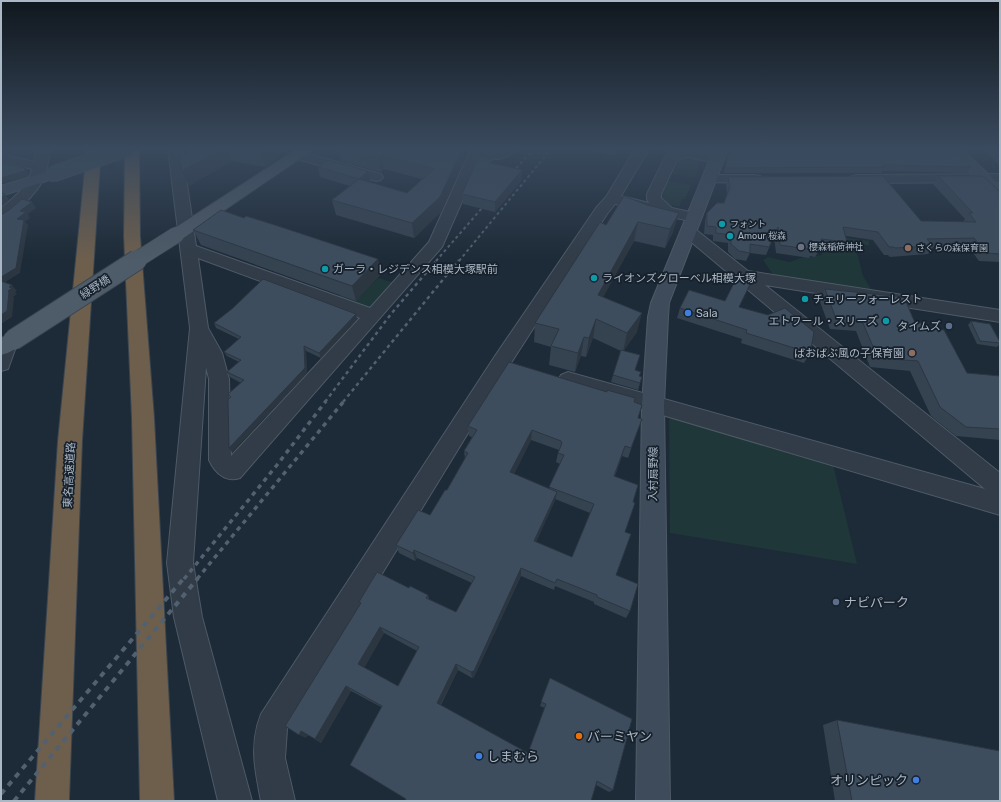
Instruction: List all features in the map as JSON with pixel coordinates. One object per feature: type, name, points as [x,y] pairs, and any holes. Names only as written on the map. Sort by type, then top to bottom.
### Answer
[{"type":"highway","name":"東名高速道路","points":[[52,801],[70,441],[91,186]]},
{"type":"highway","points":[[132,186],[132,236],[143,418],[157,801]]},
{"type":"main road","name":"緑野橋","points":[[7,344],[183,237],[254,186]]},
{"type":"street","points":[[1,191],[12,186]]},
{"type":"street","points":[[1,216],[20,200],[32,186]]},
{"type":"street","points":[[178,186],[183,237],[199,328],[180,563],[188,617],[235,801]]},
{"type":"street","points":[[199,328],[212,353],[219,379],[220,460],[232,471],[373,316],[436,244],[461,186]]},
{"type":"street","points":[[278,801],[269,758],[272,725],[512,364],[601,212],[612,199],[620,186]]},
{"type":"street","points":[[634,186],[631,195],[634,200],[692,224],[743,276],[1000,487]]},
{"type":"street","points":[[654,208],[654,194],[658,186]]},
{"type":"street","name":"入村扇野線","points":[[653,801],[654,405],[658,317],[660,302],[706,186]]},
{"type":"street","points":[[612,199],[654,208]]},
{"type":"street","points":[[183,237],[373,316]]},
{"type":"street","points":[[743,276],[1000,316]]},
{"type":"street","points":[[1,364],[7,344]]},
{"type":"street","points":[[551,376],[1000,504]]},
{"type":"green space","points":[[663,186],[690,186],[685,199],[682,199],[679,207],[661,202],[660,194]]},
{"type":"green space","points":[[834,236],[869,241],[869,245],[856,246],[855,251],[858,256],[863,276],[871,289],[863,293],[774,276],[763,260],[768,257],[790,262],[800,258],[822,255],[822,251],[817,247]]},
{"type":"green space","points":[[378,278],[395,283],[371,310],[337,298],[345,290],[361,296]]},
{"type":"green space","points":[[673,417],[833,464],[857,564],[670,533],[669,420]]},
{"type":"building","points":[[349,186],[384,186],[407,193],[414,186],[445,186],[440,197],[412,223],[332,200]]},
{"type":"building","points":[[465,186],[508,186],[495,202],[462,194]]},
{"type":"building","points":[[892,186],[921,221],[976,222],[969,213],[973,213],[948,186],[994,186],[1000,192],[1000,254],[986,253],[974,238],[927,239],[933,246],[889,247],[878,232],[843,227],[847,242],[821,239],[822,242],[818,242],[820,249],[813,248],[813,250],[780,245],[778,227],[769,247],[750,244],[750,253],[739,251],[731,244],[731,235],[716,233],[716,227],[707,226],[707,213],[717,203],[724,203],[730,187]]},
{"type":"building","points":[[624,196],[647,205],[679,213],[670,229],[638,222],[598,295],[642,313],[627,333],[596,319],[589,338],[584,337],[578,353],[551,346],[559,329],[535,323],[600,222],[606,225]]},
{"type":"building","points":[[22,199],[32,202],[20,211],[26,212],[17,219],[24,220],[16,268],[1,277],[1,215]]},
{"type":"building","points":[[221,210],[244,218],[246,216],[275,225],[378,259],[352,286],[193,230]]},
{"type":"building","points":[[740,271],[752,280],[739,307],[768,315],[785,308],[814,332],[810,353],[746,333],[747,330],[680,308],[689,290],[725,301]]},
{"type":"building","points":[[263,279],[356,314],[319,353],[304,346],[305,368],[229,448],[228,399],[231,397],[228,394],[244,380],[227,372],[241,360],[224,352],[241,337],[214,323],[233,308]]},
{"type":"building","points":[[1,281],[12,285],[9,287],[12,288],[8,291],[7,311],[1,315]]},
{"type":"building","points":[[825,289],[904,297],[915,323],[925,323],[928,328],[944,330],[967,373],[1000,376],[1000,429],[966,427],[940,407],[918,361],[878,358],[862,321],[836,319]]},
{"type":"building","points":[[971,321],[990,324],[1000,343],[980,341]]},
{"type":"building","points":[[621,350],[640,355],[635,370],[641,372],[639,376],[642,377],[640,383],[613,375]]},
{"type":"building","points":[[509,362],[607,392],[607,390],[635,398],[634,402],[642,405],[638,418],[642,419],[631,448],[625,446],[614,476],[638,485],[633,502],[635,503],[625,532],[631,534],[616,575],[638,584],[630,611],[597,597],[597,595],[557,579],[555,583],[521,568],[474,671],[471,672],[456,664],[437,703],[528,753],[546,704],[541,702],[550,678],[632,719],[613,790],[597,781],[591,801],[405,801],[406,799],[350,765],[382,706],[346,686],[315,739],[301,731],[299,735],[285,726],[361,603],[359,602],[377,572],[409,588],[410,586],[428,595],[426,598],[456,612],[475,577],[414,550],[413,553],[396,545],[418,510],[430,515],[445,490],[447,490],[468,453],[464,451],[477,430],[468,426]],"holes":[[[532,430],[561,441],[562,443],[558,453],[564,455],[549,487],[594,504],[572,557],[534,541],[557,492],[510,472]],[[380,627],[419,647],[398,686],[358,664]]]},
{"type":"building","name":"オリンピック","points":[[837,720],[1000,751],[1000,801],[852,801]]},
{"type":"railway","points":[[459,261],[520,186]]},
{"type":"railway","points":[[436,261],[489,200]]},
{"type":"railway","points":[[325,402],[391,314],[437,260]]},
{"type":"railway","points":[[343,402],[459,260]]},
{"type":"railway","points":[[184,579],[277,465],[326,401]]},
{"type":"railway","points":[[197,579],[344,401]]},
{"type":"railway","points":[[1,794],[184,578]]},
{"type":"railway","points":[[14,801],[198,578]]},
{"type":"place","name":"フォント","points":[[722,224]]},
{"type":"place","name":"Amour 桜森","points":[[730,236]]},
{"type":"place","name":"櫻森稲荷神社","points":[[801,247]]},
{"type":"place","name":"さくらの森保育園","points":[[908,248]]},
{"type":"place","name":"ガーラ・レジデンス相模大塚駅前","points":[[325,269]]},
{"type":"place","name":"ライオンズグローベル相模大塚","points":[[594,278]]},
{"type":"place","name":"チェリーフォーレスト","points":[[805,299]]},
{"type":"place","name":"Sala","points":[[688,313]]},
{"type":"place","name":"エトワール・スリーズ","points":[[886,321]]},
{"type":"place","name":"タイムズ","points":[[949,326]]},
{"type":"place","name":"ばおばぶ風の子保育園","points":[[912,353]]},
{"type":"place","name":"ナビパーク","points":[[836,602]]},
{"type":"place","name":"バーミヤン","points":[[579,736]]},
{"type":"place","name":"しまむら","points":[[479,756]]},
{"type":"place","name":"オリンピック","points":[[916,780]]}]
